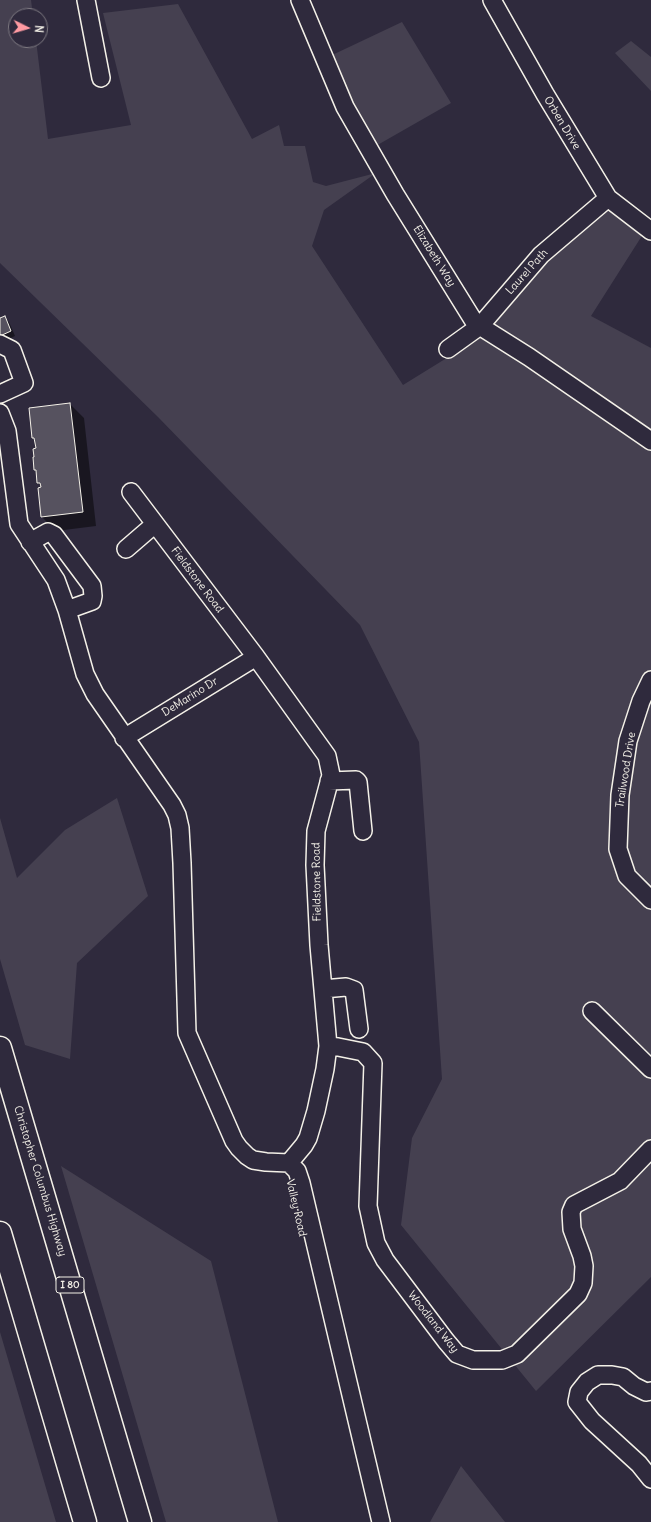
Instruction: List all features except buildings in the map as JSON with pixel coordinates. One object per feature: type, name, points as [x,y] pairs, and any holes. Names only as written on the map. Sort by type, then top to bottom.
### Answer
[{"type":"highway","name":"Christopher Columbus Highway","points":[[0,1048],[140,1522]]},
{"type":"highway","points":[[0,1233],[85,1522]]},
{"type":"street","points":[[86,0],[101,78]]},
{"type":"street","name":"Elizabeth Way","points":[[300,0],[345,107],[372,156],[475,323],[530,357],[651,441]]},
{"type":"street","name":"Orben Drive","points":[[492,0],[544,94],[608,198],[651,231]]},
{"type":"street","name":"Laurel Path","points":[[448,349],[480,326],[541,255],[608,198]]},
{"type":"street","points":[[0,344],[12,350],[24,383],[0,394]]},
{"type":"street","points":[[0,413],[7,431],[19,524],[56,580],[67,610],[85,674],[95,694],[124,738],[172,805],[179,821],[187,1033],[231,1134],[239,1148],[253,1160],[288,1163]]},
{"type":"street","name":"Fieldstone Road","points":[[131,492],[256,657],[328,756],[331,774],[316,831],[315,864],[328,1046],[325,1069],[316,1111],[308,1138],[304,1145],[288,1163]]},
{"type":"street","points":[[126,549],[155,524]]},
{"type":"street","points":[[30,542],[48,532],[54,535],[92,586],[92,601],[67,610]]},
{"type":"street","name":"DeMarino Dr","points":[[124,738],[256,657]]},
{"type":"street","name":"Trailwood Drive","points":[[651,680],[641,701],[628,741],[620,795],[618,849],[627,876],[651,900]]},
{"type":"street","points":[[329,781],[356,780],[358,782],[363,831]]},
{"type":"street","points":[[323,989],[346,987],[354,990],[359,1029]]},
{"type":"street","points":[[592,1011],[651,1069]]},
{"type":"street","name":"Woodland Way","points":[[328,1046],[338,1046],[363,1052],[373,1063],[368,1206],[376,1243],[385,1260],[446,1341],[457,1354],[473,1360],[502,1360],[517,1354],[578,1294],[583,1282],[584,1266],[572,1229],[571,1212],[574,1205],[620,1180],[651,1150]]},
{"type":"street","name":"Valley Road","points":[[288,1163],[288,1174],[370,1522]]},
{"type":"street","name":"Valley Road","points":[[288,1163],[297,1171],[301,1183],[381,1522]]},
{"type":"street","points":[[651,1391],[646,1392],[634,1386],[623,1377],[598,1375],[587,1382],[579,1392],[578,1402],[592,1421],[639,1464],[651,1479]]},
{"type":"shaded area","points":[[0,0],[31,0],[32,8],[8,8],[8,48],[37,48],[48,139],[131,125],[103,13],[178,4],[252,139],[279,125],[284,146],[305,146],[313,182],[326,186],[376,173],[324,210],[312,246],[403,385],[471,343],[547,260],[606,205],[645,231],[591,316],[651,348],[651,1277],[536,1391],[401,1225],[412,1138],[442,1079],[419,742],[360,625],[158,417],[0,263]]},
{"type":"shaded area","points":[[402,22],[451,103],[374,147],[328,57]]},
{"type":"shaded area","points":[[631,41],[651,57],[651,91],[615,53]]},
{"type":"shaded area","points":[[117,798],[148,896],[77,963],[70,1059],[25,1045],[0,959],[0,818],[17,878],[65,830]]},
{"type":"shaded area","points":[[61,1166],[211,1261],[278,1522],[166,1522]]},
{"type":"shaded area","points":[[0,1332],[56,1522],[0,1522]]},
{"type":"shaded area","points":[[461,1466],[505,1522],[430,1522]]}]
